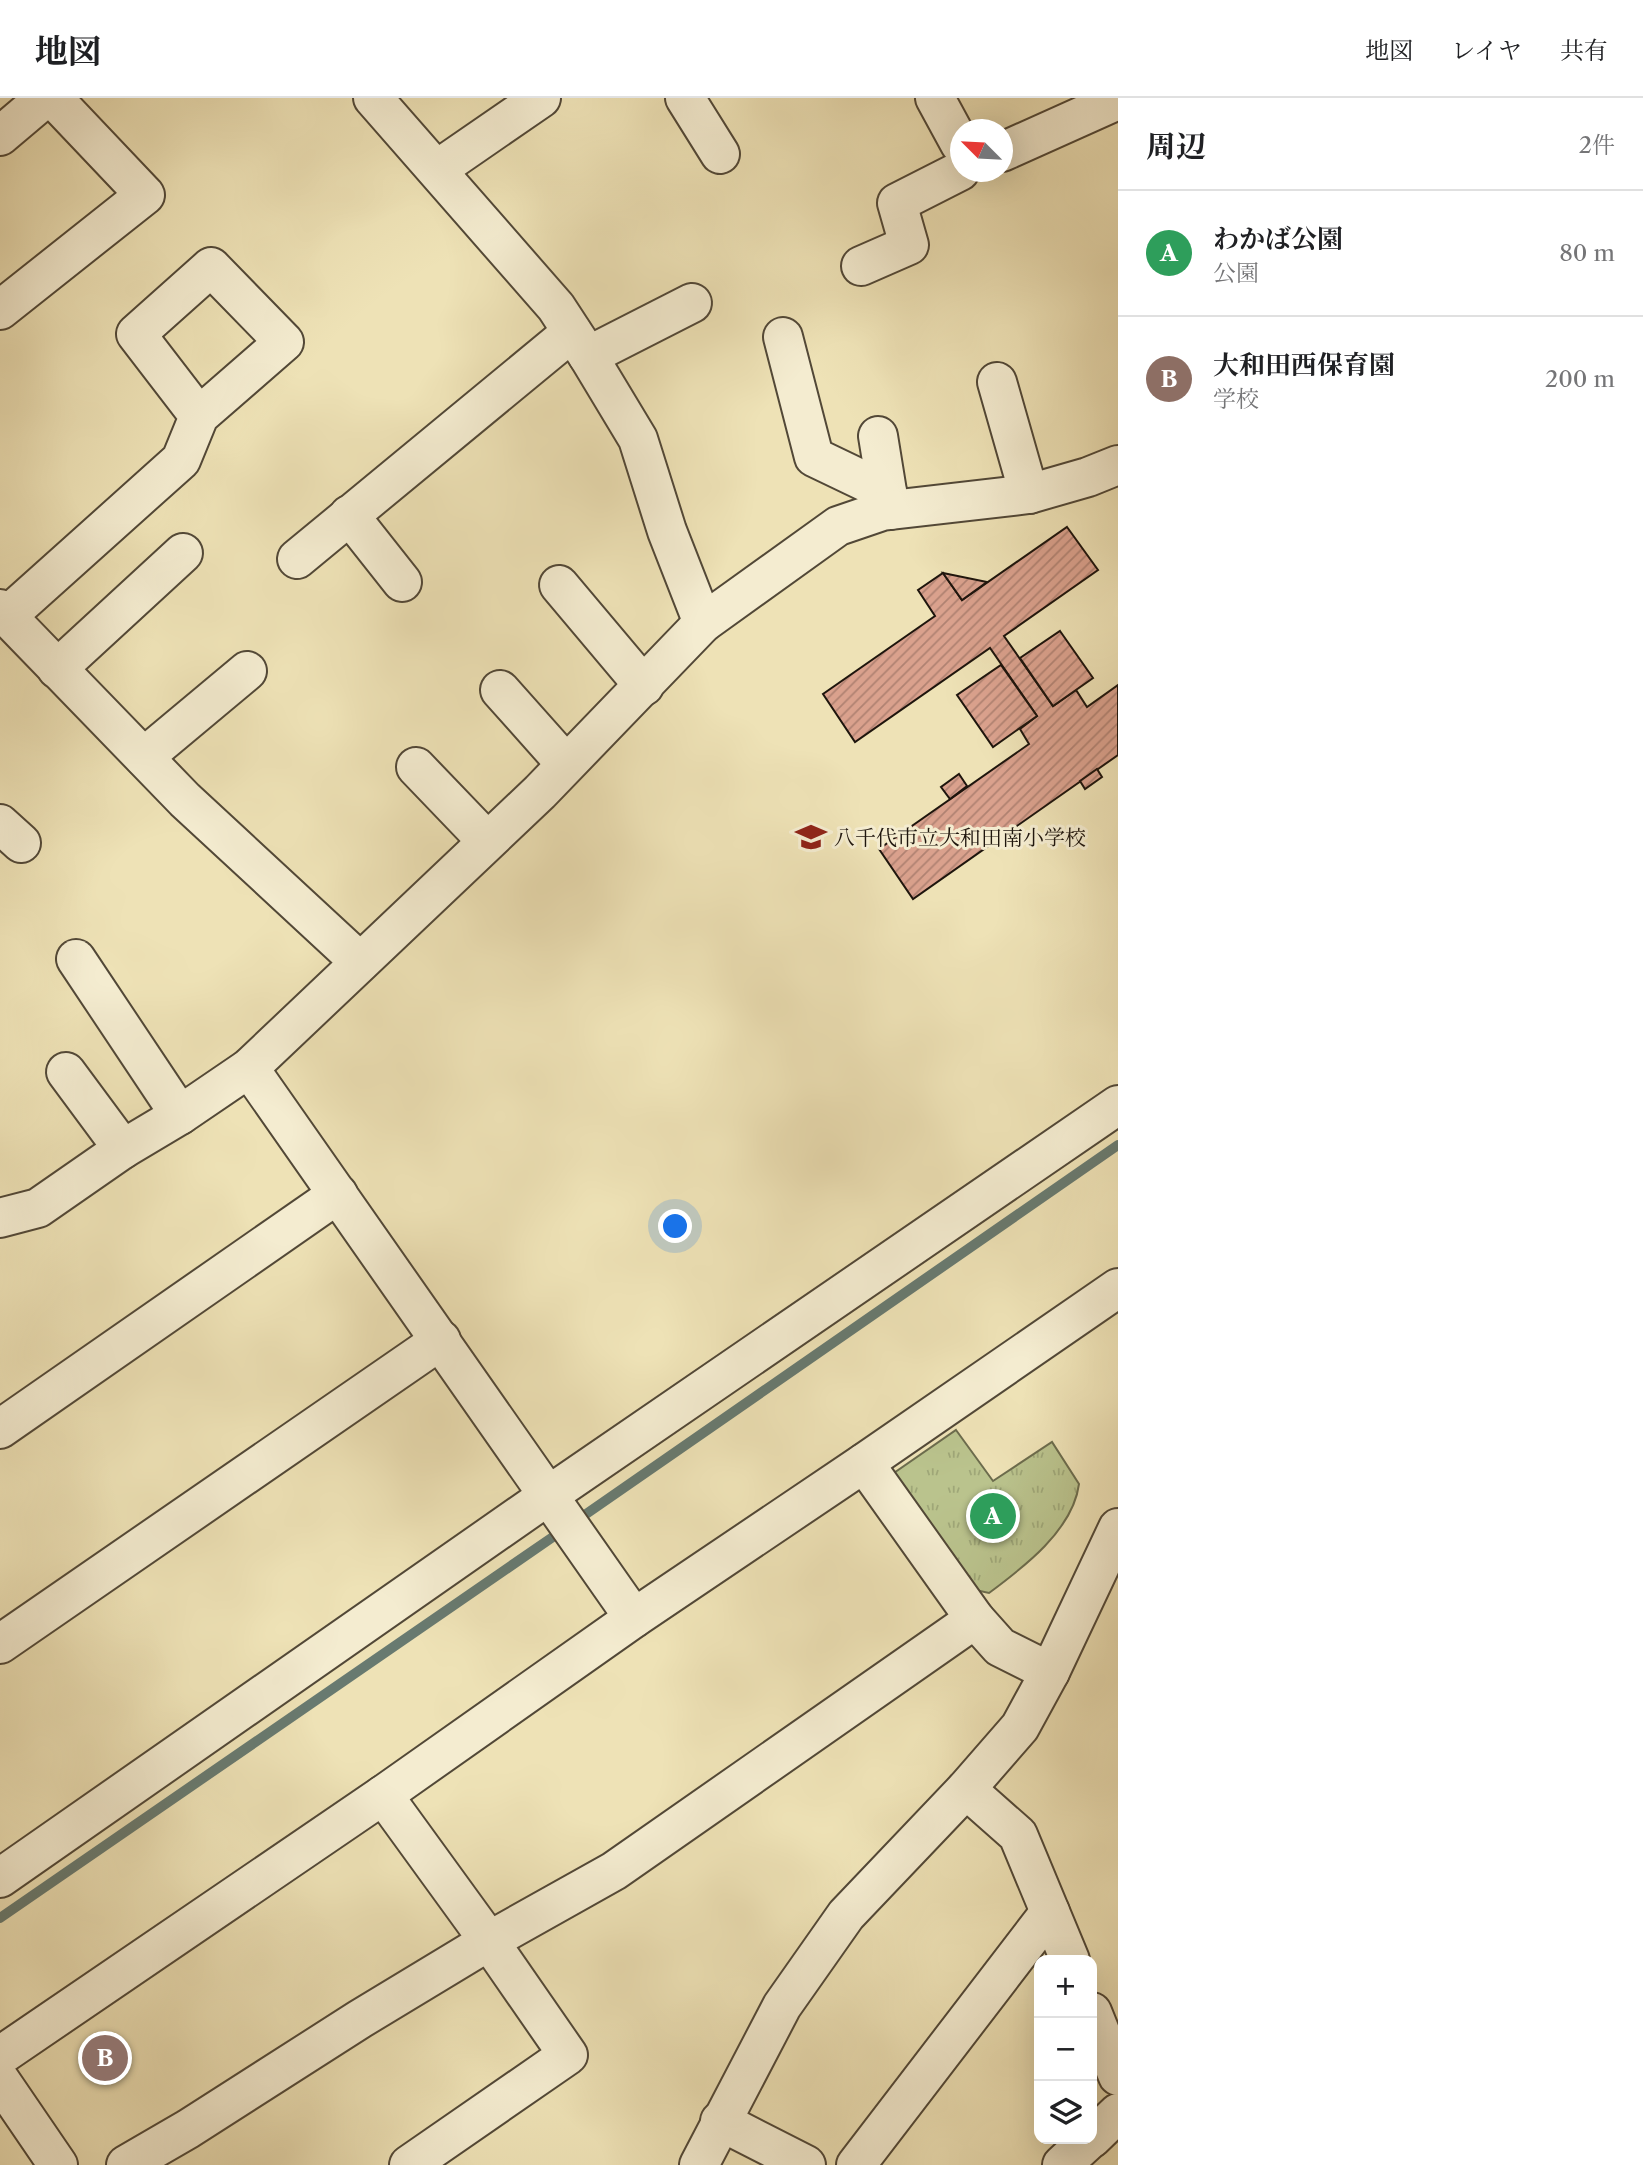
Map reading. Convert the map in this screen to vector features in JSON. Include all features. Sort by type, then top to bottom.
[{"type":"street","points":[[0,136],[45,98]]},
{"type":"street","points":[[0,310],[145,195],[53,98]]},
{"type":"street","points":[[373,98],[438,169],[556,307],[580,344],[638,439],[667,531],[703,623]]},
{"type":"street","points":[[438,169],[541,98]]},
{"type":"street","points":[[685,98],[720,154]]},
{"type":"street","points":[[935,98],[950,125]]},
{"type":"street","points":[[1013,147],[1118,100]]},
{"type":"street","points":[[861,266],[909,245],[897,203],[950,176]]},
{"type":"street","points":[[297,559],[349,515],[580,344],[692,303]]},
{"type":"street","points":[[783,337],[814,457],[888,501]]},
{"type":"street","points":[[998,382],[1029,494]]},
{"type":"street","points":[[199,416],[181,460],[4,612],[185,800],[360,962]]},
{"type":"street","points":[[878,436],[888,501]]},
{"type":"street","points":[[0,1218],[38,1208],[123,1149],[180,1115],[249,1068],[540,792],[565,763],[644,686],[703,623],[838,526],[888,501],[1029,494],[1088,477],[1118,465]]},
{"type":"street","points":[[349,515],[402,582]]},
{"type":"street","points":[[57,669],[183,552]]},
{"type":"street","points":[[559,585],[644,686]]},
{"type":"street","points":[[144,757],[247,671]]},
{"type":"street","points":[[500,690],[565,763]]},
{"type":"street","points":[[416,767],[487,841]]},
{"type":"street","points":[[76,959],[180,1115]]},
{"type":"street","points":[[249,1068],[634,1618]]},
{"type":"street","points":[[66,1072],[123,1149]]},
{"type":"street","points":[[0,1878],[553,1501],[1118,1105]]},
{"type":"street","points":[[0,1429],[338,1194]]},
{"type":"street","points":[[0,2056],[1118,1288]]},
{"type":"street","points":[[0,1644],[441,1340]]},
{"type":"street","points":[[864,1463],[975,1619],[1000,1647],[1050,1672]]},
{"type":"street","points":[[699,2165],[782,2006],[846,1915],[966,1789],[1020,1727],[1050,1672],[1118,1528]]},
{"type":"street","points":[[126,2165],[489,1941],[614,1871],[975,1619]]},
{"type":"street","points":[[966,1789],[1018,1835],[1068,1955]]},
{"type":"street","points":[[383,1795],[568,2055],[409,2165]]},
{"type":"street","points":[[856,2165],[1050,1912]]},
{"type":"street","points":[[1094,2018],[1118,2076]]},
{"type":"street","points":[[0,2080],[58,2165]]},
{"type":"street","points":[[1097,2132],[1118,2113]]},
{"type":"street","points":[[720,2122],[806,2165]]},
{"type":"street","points":[[1062,2165],[1085,2144]]},
{"type":"green space","points":[[956,1430],[993,1481],[1052,1442],[1079,1484],[1075,1501],[1057,1532],[1031,1559],[989,1593],[971,1589],[891,1475]]},
{"type":"building","points":[[1067,527],[1098,570],[1004,636],[1053,706],[1076,690],[1087,707],[1118,685],[1118,755],[913,899],[879,849],[1029,744],[1020,729],[1037,716],[990,648],[855,742],[823,694],[935,616],[918,590],[943,573],[962,600]]},
{"type":"building","points":[[943,573],[987,582],[962,600]]},
{"type":"building","points":[[1060,631],[1093,678],[1053,706],[1020,658]]},
{"type":"building","points":[[1001,665],[1037,716],[993,747],[957,695]]},
{"type":"building","points":[[1097,769],[1102,777],[1085,789],[1080,781]]},
{"type":"building","points":[[959,774],[967,786],[950,799],[941,787]]},
{"type":"waterway","points":[[576,1521],[1118,1145]]},
{"type":"waterway","points":[[0,1918],[563,1530]]},
{"type":"place","name":"八千代市立大和田南小学校","points":[[811,837]]},
{"type":"place","name":"わかば公園","points":[[993,1516]]},
{"type":"place","name":"大和田西保育園","points":[[105,2058]]}]
